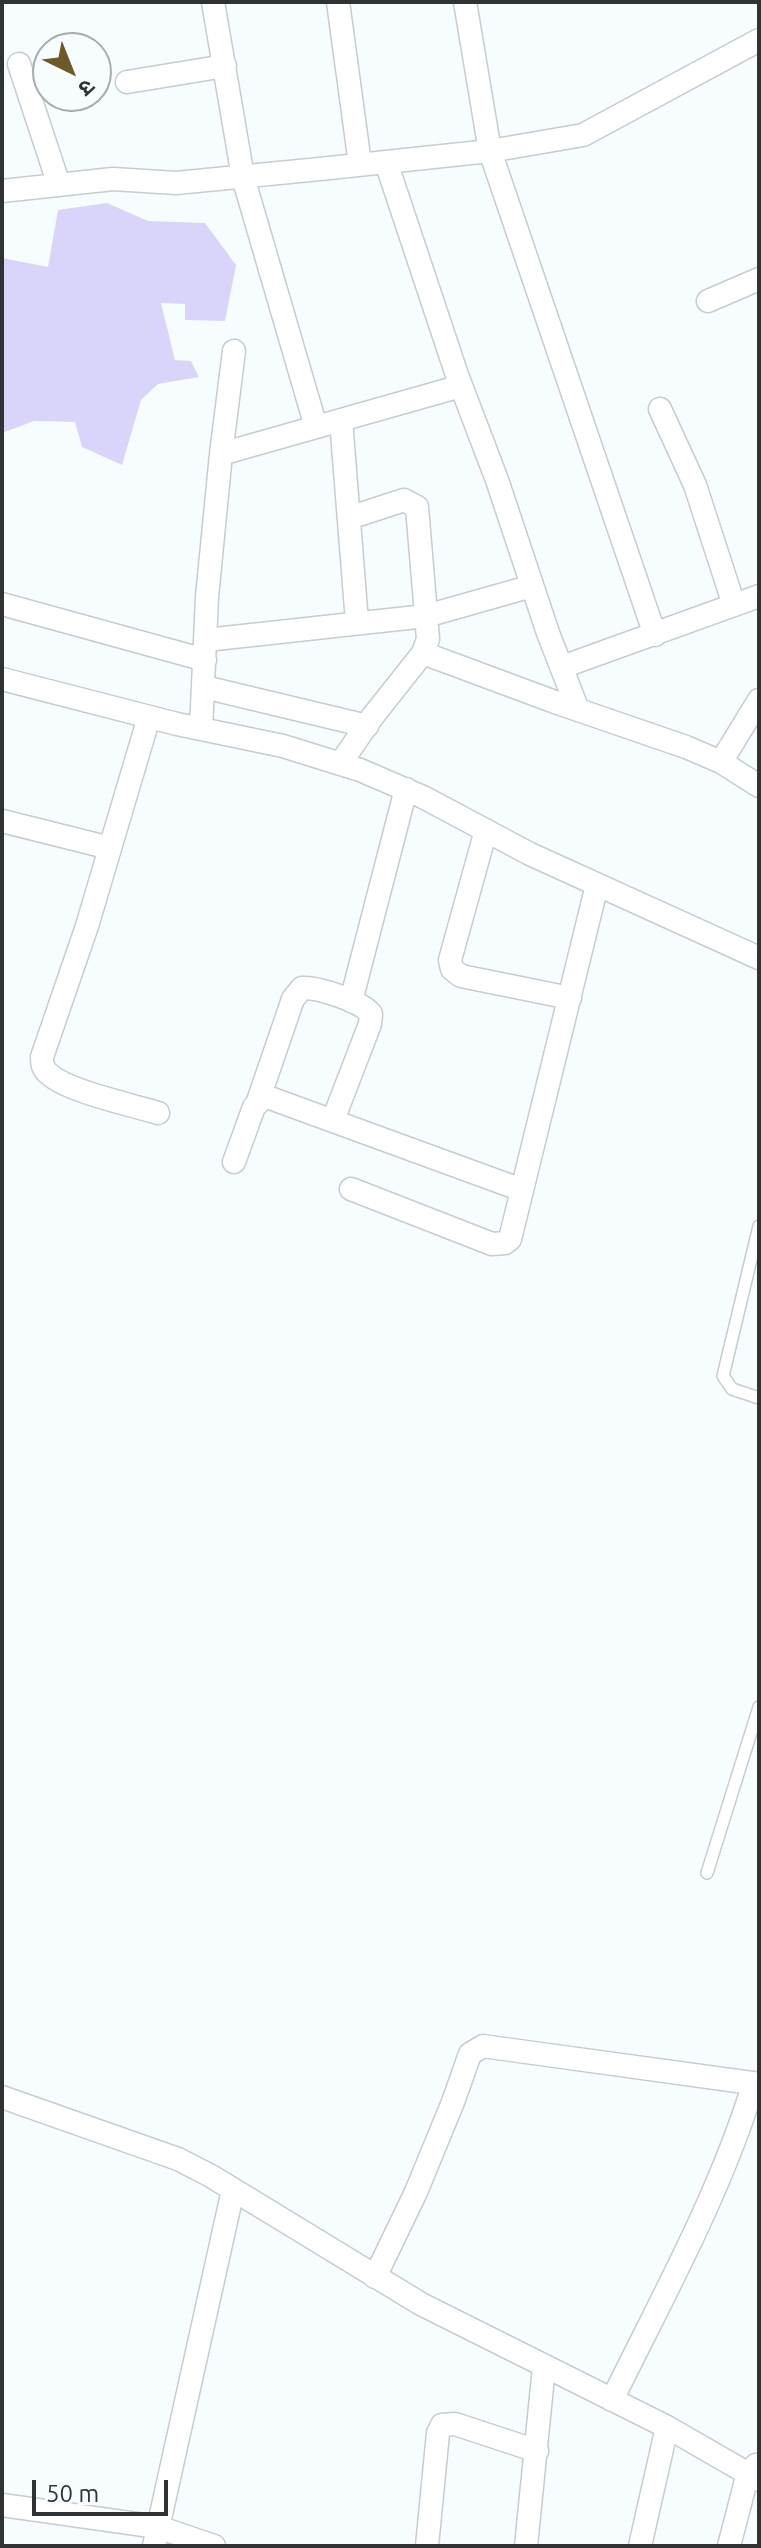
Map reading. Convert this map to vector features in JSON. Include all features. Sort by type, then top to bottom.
[{"type":"street","points":[[213,2],[243,177],[316,427]]},
{"type":"street","points":[[338,2],[360,164]]},
{"type":"street","points":[[465,2],[490,151],[655,635]]},
{"type":"street","points":[[2,191],[113,179],[176,183],[243,177],[490,151],[583,135],[759,40]]},
{"type":"street","points":[[19,64],[59,185]]},
{"type":"street","points":[[127,82],[225,66]]},
{"type":"street","points":[[386,162],[461,386],[578,710]]},
{"type":"street","points":[[708,301],[759,279]]},
{"type":"street","points":[[201,729],[207,597],[234,351]]},
{"type":"street","points":[[221,454],[461,386]]},
{"type":"street","points":[[660,409],[695,485],[734,605]]},
{"type":"street","points":[[341,420],[357,622]]},
{"type":"street","points":[[340,764],[423,653],[428,639],[417,507],[404,500],[349,518]]},
{"type":"street","points":[[2,604],[206,650],[357,622],[426,616],[532,586]]},
{"type":"street","points":[[562,667],[759,596]]},
{"type":"street","points":[[423,653],[686,747],[721,762],[759,786]]},
{"type":"street","points":[[2,679],[149,717],[283,746],[340,764],[406,789],[597,885],[759,958]]},
{"type":"street","points":[[204,687],[367,726]]},
{"type":"street","points":[[721,762],[759,700]]},
{"type":"street","points":[[149,717],[42,1065],[46,1072],[62,1083],[158,1113]]},
{"type":"street","points":[[351,1001],[406,789]]},
{"type":"street","points":[[2,821],[110,848]]},
{"type":"street","points":[[486,830],[450,960],[452,969],[461,976],[570,998]]},
{"type":"street","points":[[351,1189],[499,1245],[510,1239],[597,885]]},
{"type":"street","points":[[234,1162],[297,993],[302,988],[351,1001],[367,1009],[371,1020],[333,1120]]},
{"type":"street","points":[[258,1101],[270,1098],[522,1190]]},
{"type":"street","points":[[375,2277],[416,2192],[470,2054],[476,2049],[483,2046],[756,2083],[711,2199],[612,2400]]},
{"type":"street","points":[[2,2097],[178,2159],[421,2304],[755,2472],[729,2546]]},
{"type":"street","points":[[156,2536],[233,2190]]},
{"type":"street","points":[[526,2546],[544,2367]]},
{"type":"street","points":[[427,2546],[438,2433],[442,2425],[455,2424],[537,2451]]},
{"type":"street","points":[[640,2546],[667,2427]]},
{"type":"street","points":[[2,2505],[214,2546]]},
{"type":"lane","points":[[759,1226],[723,1376],[732,1389],[759,1398]]},
{"type":"lane","points":[[707,1873],[759,1707]]},
{"type":"shaded area","points":[[107,203],[148,221],[205,223],[236,265],[225,321],[185,320],[185,304],[161,303],[175,360],[191,361],[199,377],[158,384],[141,400],[122,465],[82,447],[75,422],[34,421],[2,433],[2,258],[48,267],[58,210]]}]
